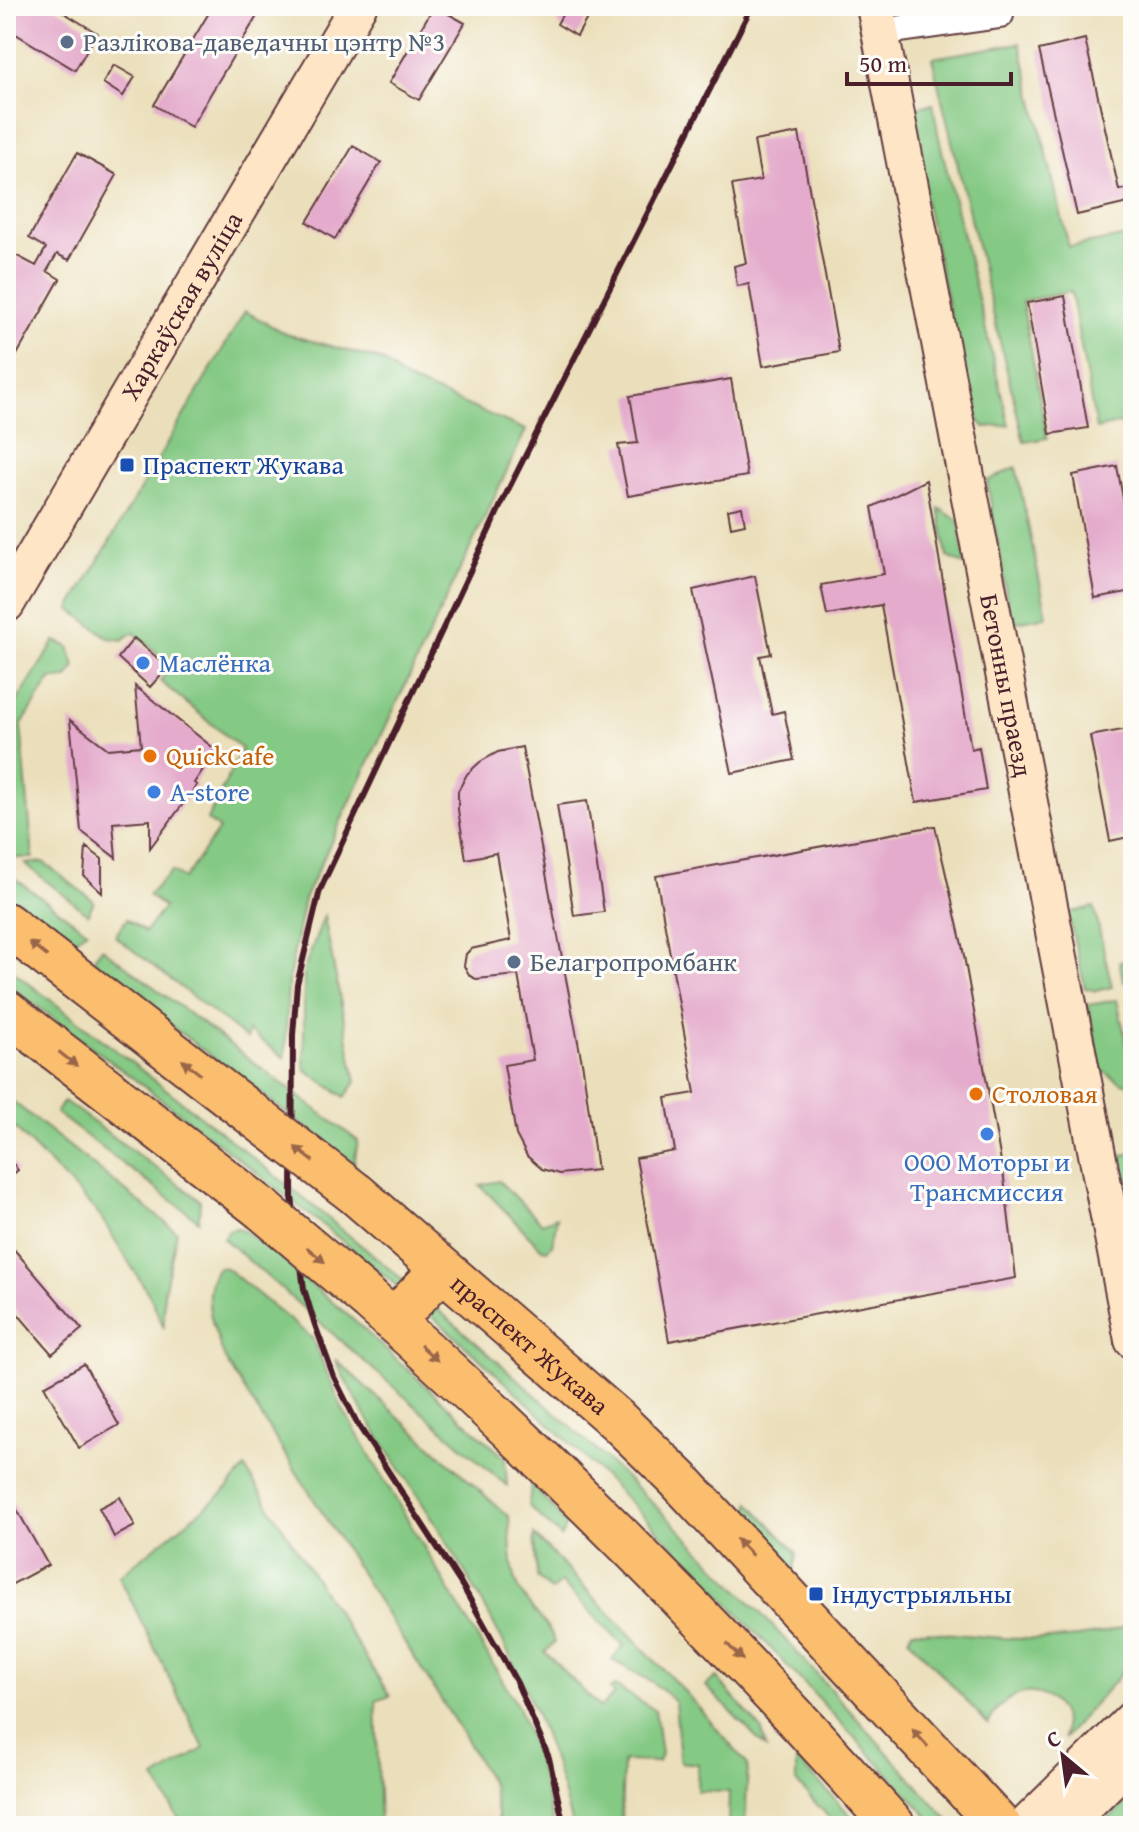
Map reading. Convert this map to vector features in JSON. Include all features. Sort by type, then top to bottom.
[{"type":"main road","name":"праспект Жукава","points":[[6,924],[356,1194],[617,1420],[678,1479],[1000,1826]]},
{"type":"main road","points":[[6,1011],[261,1208],[382,1311],[527,1442],[780,1698],[894,1826]]},
{"type":"main road","points":[[382,1311],[441,1270]]},
{"type":"street","name":"Харкаўская вуліца","points":[[6,604],[358,6]]},
{"type":"street","name":"Бетонны праезд","points":[[997,6],[1000,15],[878,19],[1133,1340]]},
{"type":"street","points":[[1025,1826],[1133,1719]]},
{"type":"street","points":[[1064,1826],[1133,1758]]},
{"type":"green space","points":[[1020,43],[1069,247],[1133,235],[1133,420],[1096,429],[1071,292],[1022,301],[1047,438],[1024,442],[932,58]]},
{"type":"green space","points":[[933,104],[1009,425],[984,427],[971,410],[905,109]]},
{"type":"green space","points":[[245,311],[286,334],[381,360],[405,379],[526,430],[304,899],[288,982],[285,1058],[248,1031],[247,1039],[115,936],[127,919],[145,932],[164,907],[148,895],[172,871],[184,879],[219,829],[207,820],[242,749],[160,681],[171,665],[133,632],[123,640],[109,638],[70,609]]},
{"type":"green space","points":[[1016,467],[1047,616],[1011,623],[987,481]]},
{"type":"green space","points":[[939,508],[959,521],[966,565],[947,557]]},
{"type":"green space","points":[[55,641],[69,647],[75,666],[68,678],[51,679],[21,726],[33,858],[17,858],[6,849],[6,719]]},
{"type":"green space","points":[[43,862],[94,901],[88,914],[25,864]]},
{"type":"green space","points":[[6,872],[87,931],[73,940],[59,937],[6,897]]},
{"type":"green space","points":[[1094,907],[1112,987],[1096,991],[1085,988],[1068,913]]},
{"type":"green space","points":[[324,916],[356,1082],[345,1097],[306,1070],[304,1064],[304,970]]},
{"type":"green space","points":[[102,948],[358,1141],[354,1164],[101,973],[94,958]]},
{"type":"green space","points":[[1133,959],[1133,981],[1124,982],[1119,962]]},
{"type":"green space","points":[[6,966],[323,1214],[553,1411],[712,1562],[954,1826],[937,1826],[672,1545],[464,1344],[296,1204],[6,983]]},
{"type":"green space","points":[[1117,1000],[1133,1071],[1133,1081],[1124,1084],[1101,1070],[1088,1005]]},
{"type":"green space","points":[[6,1096],[177,1232],[164,1292],[164,1328],[151,1298],[99,1214],[6,1119]]},
{"type":"green space","points":[[64,1101],[200,1200],[199,1221],[56,1113]]},
{"type":"green space","points":[[1133,1153],[1133,1231],[1132,1231],[1118,1156]]},
{"type":"green space","points":[[499,1181],[542,1223],[557,1217],[552,1245],[547,1250],[542,1249],[480,1185]]},
{"type":"green space","points":[[238,1228],[259,1240],[350,1317],[505,1458],[507,1486],[223,1238],[229,1230]]},
{"type":"green space","points":[[218,1267],[226,1268],[312,1338],[342,1408],[518,1707],[538,1762],[554,1826],[499,1826],[492,1785],[464,1736],[226,1361],[210,1314],[209,1289]]},
{"type":"green space","points":[[335,1359],[509,1517],[518,1587],[555,1642],[545,1652],[600,1708],[614,1694],[610,1689],[615,1686],[655,1710],[661,1754],[658,1762],[623,1761],[621,1826],[572,1826],[545,1738],[509,1654],[466,1573],[363,1412]]},
{"type":"green space","points":[[245,1468],[390,1696],[376,1701],[380,1826],[183,1826],[155,1779],[204,1748],[119,1576],[223,1493]]},
{"type":"green space","points":[[531,1483],[566,1524],[561,1537],[529,1506]]},
{"type":"green space","points":[[750,1503],[797,1553],[794,1573],[745,1524]]},
{"type":"green space","points":[[534,1535],[685,1692],[748,1765],[745,1826],[728,1826],[729,1792],[697,1791],[698,1764],[680,1762],[675,1701],[651,1681],[612,1660],[624,1646],[561,1582],[551,1591],[537,1577]]},
{"type":"green space","points":[[1133,1624],[1133,1649],[1119,1676],[1063,1739],[1064,1724],[1060,1711],[1040,1694],[1027,1693],[1013,1697],[1000,1707],[988,1724],[909,1639],[912,1630],[996,1638],[1051,1639],[1079,1637]]},
{"type":"green space","points":[[716,1677],[762,1730],[766,1748],[706,1686]]},
{"type":"green space","points":[[796,1759],[861,1826],[837,1826],[796,1782]]},
{"type":"green space","points":[[1133,1797],[1133,1826],[1100,1826]]},
{"type":"building","points":[[6,6],[53,6],[97,33],[75,70],[6,28]]},
{"type":"building","points":[[213,6],[263,6],[191,127],[154,105]]},
{"type":"building","points":[[434,6],[465,23],[419,100],[389,83]]},
{"type":"building","points":[[567,6],[594,6],[577,36],[557,24]]},
{"type":"building","points":[[1085,39],[1119,190],[1129,188],[1132,202],[1077,215],[1039,50]]},
{"type":"building","points":[[114,65],[135,77],[123,96],[103,83]]},
{"type":"building","points":[[799,133],[839,352],[763,366],[749,284],[737,286],[734,266],[746,263],[732,185],[761,180],[754,141]]},
{"type":"building","points":[[353,146],[381,162],[335,239],[307,222]]},
{"type":"building","points":[[77,153],[117,175],[69,260],[57,254],[47,271],[60,279],[6,374],[6,250],[36,266],[46,248],[29,238]]},
{"type":"building","points":[[1065,296],[1088,428],[1050,434],[1027,303]]},
{"type":"building","points":[[731,379],[747,476],[628,496],[618,445],[638,443],[630,396]]},
{"type":"building","points":[[1117,466],[1133,552],[1133,591],[1095,598],[1073,475]]},
{"type":"building","points":[[926,480],[971,749],[979,747],[986,790],[916,802],[881,605],[827,615],[821,585],[884,574],[872,507]]},
{"type":"building","points":[[742,507],[745,524],[731,527],[728,510]]},
{"type":"building","points":[[755,576],[771,654],[760,656],[772,714],[784,711],[794,760],[732,773],[693,590]]},
{"type":"building","name":"Маслёнка","points":[[134,638],[168,667],[150,687],[118,658]]},
{"type":"building","points":[[135,686],[216,750],[194,783],[197,785],[150,848],[150,820],[113,823],[116,858],[81,831],[70,720],[108,749],[141,746]]},
{"type":"building","points":[[1133,728],[1133,836],[1110,841],[1090,736]]},
{"type":"building","name":"Белагропромбанк","points":[[522,747],[583,1068],[597,1170],[559,1174],[542,1169],[527,1156],[516,1135],[504,1065],[533,1060],[518,975],[476,979],[464,966],[466,954],[471,949],[511,940],[496,853],[466,859],[458,791],[467,774],[480,762],[498,752]]},
{"type":"building","points":[[587,801],[604,912],[574,916],[557,805]]},
{"type":"building","points":[[935,826],[962,945],[1004,1178],[1016,1278],[669,1341],[636,1158],[675,1151],[666,1098],[695,1093],[656,876]]},
{"type":"building","points":[[86,847],[102,859],[102,893],[84,876]]},
{"type":"building","points":[[6,1155],[18,1170],[6,1180]]},
{"type":"building","points":[[6,1240],[82,1329],[52,1354],[6,1300]]},
{"type":"building","points":[[84,1364],[119,1425],[79,1448],[44,1386]]},
{"type":"building","points":[[6,1490],[48,1565],[7,1587],[6,1585]]},
{"type":"building","points":[[120,1497],[135,1526],[114,1537],[99,1508]]},
{"type":"railway","points":[[564,1826],[549,1758],[517,1683],[463,1587],[357,1423],[334,1377],[315,1325],[304,1289],[292,1197],[293,1035],[297,984],[320,890],[509,488],[752,6]]},
{"type":"place","name":"Разлікова-даведачны цэнтр №3","points":[[67,42]]},
{"type":"place","name":"Праспект Жукава","points":[[127,465]]},
{"type":"place","name":"Маслёнка","points":[[143,663]]},
{"type":"place","name":"QuickCafe","points":[[150,756]]},
{"type":"place","name":"А-store","points":[[154,792]]},
{"type":"place","name":"Белагропромбанк","points":[[514,962]]},
{"type":"place","name":"Столовая","points":[[976,1094]]},
{"type":"place","name":"ООО Моторы и Трансмиссия","points":[[987,1134]]},
{"type":"place","name":"Індустрыяльны","points":[[816,1594]]}]
